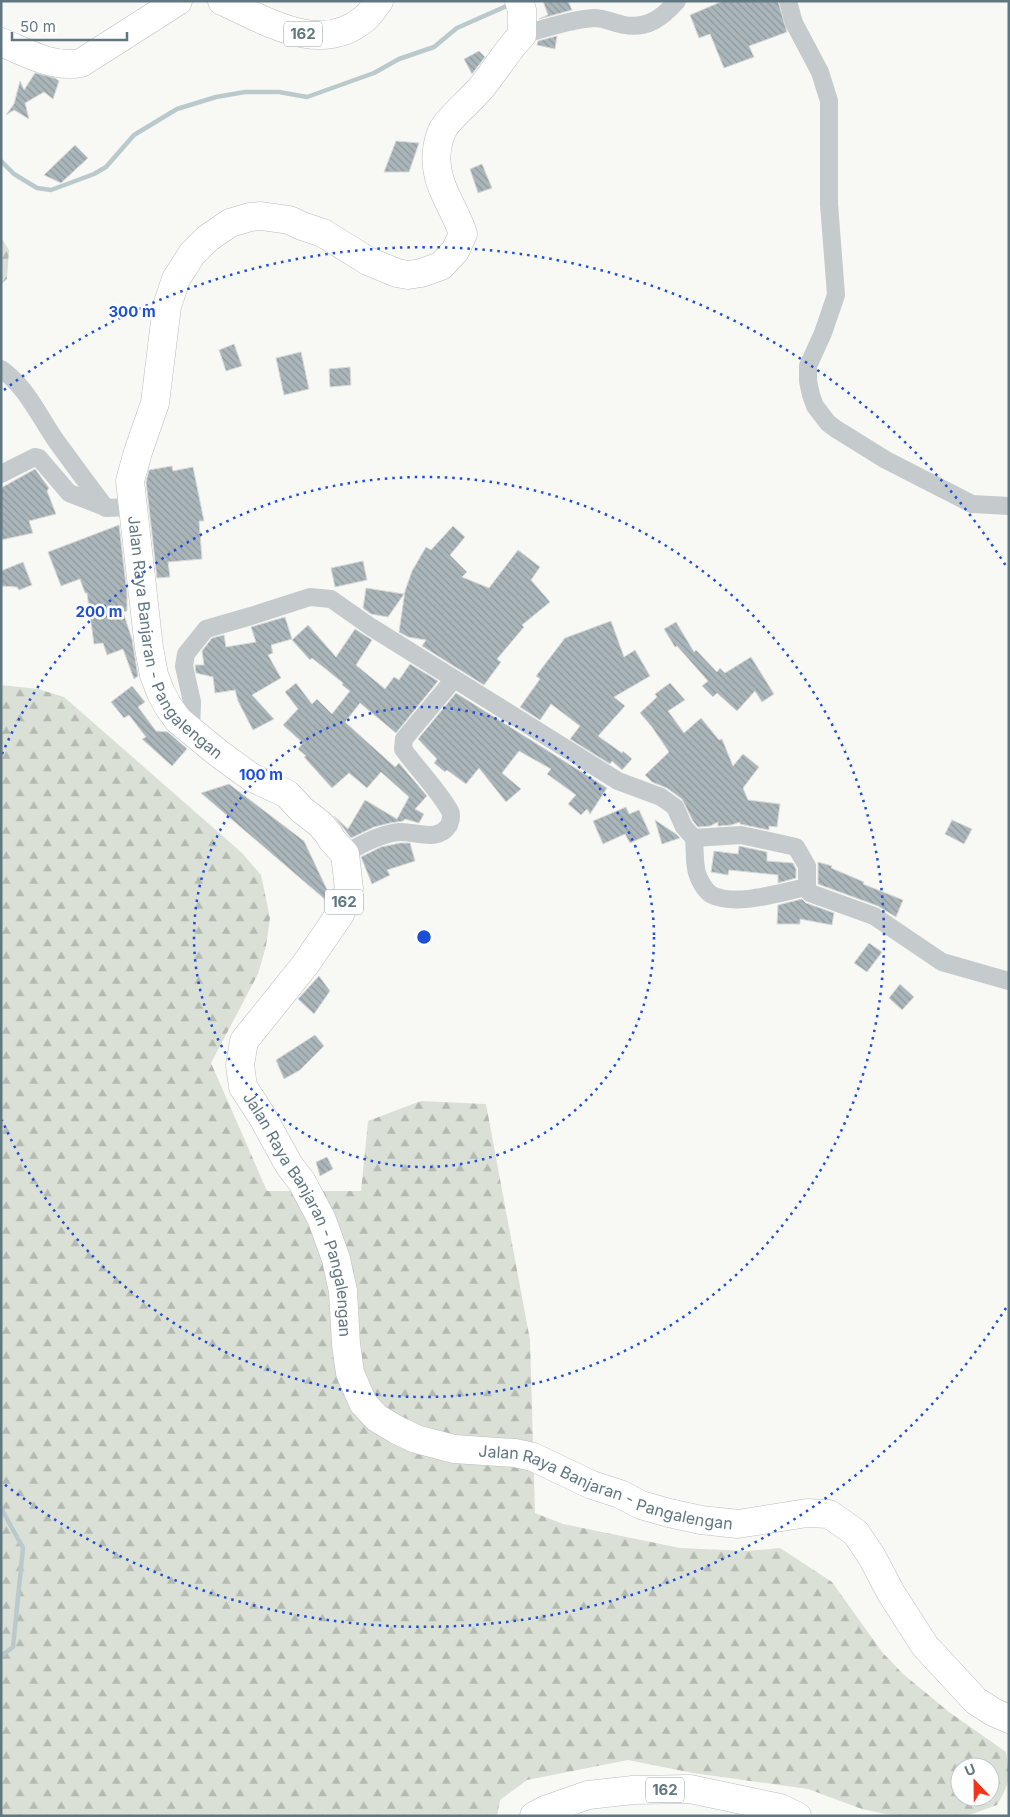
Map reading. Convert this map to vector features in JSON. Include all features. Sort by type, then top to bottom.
[{"type":"main road","points":[[1,42],[54,63],[65,65],[81,63],[178,1]]},
{"type":"main road","name":"162","points":[[222,1],[289,31],[320,35],[336,33],[351,28],[365,19],[379,1]]},
{"type":"main road","points":[[519,1],[522,10],[522,35]]},
{"type":"main road","name":"Jalan Raya Banjaran - Pangalengan","points":[[522,35],[481,88],[443,128],[436,156],[437,168],[444,190],[459,219],[463,234],[455,251],[441,266],[421,273],[408,275],[396,273],[368,261],[323,233],[289,220],[261,216],[250,217],[230,223],[208,238],[192,254],[176,279],[168,306],[155,403],[130,481],[149,648],[154,675],[168,706],[178,720],[191,732],[251,777],[287,794],[302,810],[328,832],[332,840],[345,854],[349,890],[340,914],[305,965],[244,1041],[240,1065],[243,1087],[262,1116],[289,1165],[302,1182],[322,1220],[333,1251],[343,1290],[346,1344],[350,1373],[364,1403],[377,1418],[396,1430],[416,1439],[454,1449],[515,1453],[533,1457],[592,1485],[620,1494],[640,1505],[701,1520],[738,1524],[807,1513],[829,1514],[856,1533],[925,1646],[976,1700],[993,1712],[1009,1719]]},
{"type":"main road","name":"162","points":[[534,1816],[545,1810],[588,1795],[632,1790],[690,1789],[780,1808],[797,1816]]},
{"type":"street","points":[[522,35],[596,18],[624,25],[649,24],[660,19],[677,1]]},
{"type":"street","points":[[788,1],[794,23],[820,72],[829,101],[829,204],[836,295],[823,333],[808,366],[810,395],[815,406],[828,423],[886,460],[972,504],[1009,506]]},
{"type":"street","points":[[1,369],[10,375],[18,385],[106,508]]},
{"type":"street","points":[[1,474],[36,457],[39,458],[69,493],[106,508],[133,507]]},
{"type":"street","points":[[191,732],[192,702],[184,666],[186,654],[201,633],[213,626],[252,616],[310,596],[331,599],[371,627],[618,781],[660,797],[675,808],[684,827],[694,838],[697,872],[702,884],[711,894],[729,899],[756,898],[807,887]]},
{"type":"street","points":[[345,854],[365,842],[399,832],[426,835],[445,831],[451,820],[450,812],[403,749],[404,739],[454,679]]},
{"type":"street","points":[[694,838],[741,836],[781,842],[796,847],[807,866],[807,887],[810,893],[874,916],[942,962],[1009,981]]},
{"type":"green space","points":[[1,237],[9,250],[7,279],[1,284]]},
{"type":"green space","points":[[1,685],[38,689],[64,697],[241,852],[261,875],[270,918],[266,946],[258,974],[211,1063],[267,1191],[361,1191],[368,1121],[421,1101],[486,1104],[530,1340],[535,1513],[563,1524],[680,1548],[747,1551],[780,1548],[832,1582],[882,1652],[903,1674],[949,1712],[1006,1752],[1008,1768],[1007,1785],[1000,1799],[1000,1757],[950,1757],[950,1807],[991,1807],[966,1816],[895,1816],[862,1809],[808,1789],[693,1773],[628,1760],[527,1780],[500,1800],[497,1816],[1,1816]]},
{"type":"building","points":[[543,1],[568,1],[572,10],[539,19],[548,15]]},
{"type":"building","points":[[723,1],[778,1],[787,32],[749,46],[754,57],[724,68],[710,34],[699,38],[690,15]]},
{"type":"building","points":[[557,36],[555,49],[537,45],[538,41]]},
{"type":"building","points":[[479,51],[485,57],[472,74],[464,59]]},
{"type":"building","points":[[35,73],[55,78],[59,81],[53,99],[44,92],[25,103],[29,119],[14,110],[6,115],[14,104],[20,81],[24,90]]},
{"type":"building","points":[[396,141],[419,143],[409,172],[384,172]]},
{"type":"building","points":[[75,145],[88,158],[61,183],[44,175]]},
{"type":"building","points":[[482,164],[492,188],[478,193],[470,169]]},
{"type":"building","points":[[234,344],[242,366],[226,371],[219,350]]},
{"type":"building","points":[[301,352],[309,389],[284,395],[276,358]]},
{"type":"building","points":[[350,367],[351,385],[330,387],[329,369]]},
{"type":"building","points":[[172,466],[173,471],[193,467],[204,521],[199,521],[202,559],[168,562],[170,577],[157,578],[146,482],[149,470]]},
{"type":"building","points":[[35,469],[49,488],[47,491],[56,514],[29,521],[33,533],[1,540],[1,488]]},
{"type":"building","points":[[119,525],[127,593],[127,611],[123,612],[132,639],[138,676],[134,679],[123,649],[107,655],[103,643],[94,644],[87,593],[85,593],[80,579],[61,586],[48,552]]},
{"type":"building","points":[[453,526],[465,537],[450,555],[467,572],[462,577],[489,588],[518,550],[540,567],[531,580],[550,602],[522,625],[524,627],[497,659],[501,662],[484,685],[422,646],[426,640],[408,637],[399,632],[405,591],[412,571],[426,547],[431,550]]},
{"type":"building","points":[[363,561],[367,580],[335,587],[331,568]]},
{"type":"building","points":[[23,562],[32,585],[19,590],[17,587],[1,586],[1,571]]},
{"type":"building","points":[[366,588],[404,594],[388,617],[371,614],[363,608]]},
{"type":"building","points":[[285,617],[292,639],[271,645],[273,653],[268,655],[281,678],[252,695],[274,719],[253,730],[238,701],[235,690],[215,693],[213,677],[196,673],[195,665],[204,665],[202,651],[212,638],[224,635],[226,647],[256,642],[251,627]]},
{"type":"building","points":[[611,621],[624,657],[635,650],[650,676],[614,697],[625,706],[598,736],[622,753],[623,751],[632,759],[622,770],[612,761],[610,764],[570,739],[580,726],[551,704],[540,720],[520,707],[540,679],[536,676],[565,638]]},
{"type":"building","points":[[676,622],[694,652],[696,650],[717,672],[720,668],[725,673],[751,657],[774,694],[762,702],[755,691],[737,711],[717,693],[713,697],[702,686],[708,681],[677,646],[675,647],[664,629]]},
{"type":"building","points":[[308,625],[336,657],[355,629],[372,640],[356,665],[385,689],[394,677],[399,680],[410,664],[438,681],[396,733],[360,703],[345,722],[395,767],[399,763],[427,796],[415,809],[424,814],[419,823],[405,819],[374,827],[351,838],[334,816],[348,829],[365,800],[397,819],[409,797],[381,772],[367,788],[349,773],[332,788],[298,749],[303,743],[283,725],[298,709],[285,692],[296,683],[312,704],[317,699],[332,714],[350,691],[312,658],[310,660],[292,640]]},
{"type":"building","points":[[670,683],[685,700],[668,711],[684,733],[701,718],[719,740],[722,739],[733,766],[743,754],[759,767],[743,788],[748,800],[780,804],[777,827],[769,826],[769,830],[740,824],[740,822],[718,826],[718,822],[710,826],[698,827],[682,799],[667,788],[652,782],[645,775],[669,752],[640,713],[657,697],[655,694]]},
{"type":"building","points":[[132,686],[145,702],[138,707],[156,731],[168,732],[187,749],[172,766],[142,739],[146,737],[129,715],[124,718],[111,702]]},
{"type":"building","points":[[456,693],[607,788],[590,814],[587,809],[581,815],[568,804],[576,795],[547,774],[551,769],[519,751],[502,773],[521,789],[506,802],[479,768],[466,784],[434,763],[437,759],[418,739]]},
{"type":"building","points":[[229,784],[304,841],[330,896],[328,902],[201,793]]},
{"type":"building","points":[[626,807],[629,814],[639,810],[650,834],[630,843],[625,834],[603,844],[593,821]]},
{"type":"building","points":[[655,820],[676,834],[680,838],[662,844]]},
{"type":"building","points":[[952,820],[972,829],[964,844],[945,834]]},
{"type":"building","points":[[410,843],[415,861],[387,870],[390,875],[372,884],[361,857],[381,847]]},
{"type":"building","points":[[739,846],[767,852],[767,861],[793,863],[796,869],[796,878],[778,883],[778,875],[729,870],[728,875],[711,872],[714,851],[738,854]]},
{"type":"building","points":[[818,862],[832,866],[831,868],[864,882],[863,884],[903,900],[896,917],[878,906],[818,884]]},
{"type":"building","points":[[802,899],[806,903],[834,913],[832,925],[800,919],[800,924],[777,924],[778,905]]},
{"type":"building","points":[[869,943],[882,952],[867,972],[854,963]]},
{"type":"building","points":[[319,976],[330,991],[314,1014],[298,999]]},
{"type":"building","points":[[900,984],[914,997],[902,1010],[889,998]]},
{"type":"building","points":[[315,1035],[324,1046],[300,1070],[284,1079],[276,1060]]},
{"type":"building","points":[[327,1157],[333,1169],[320,1176],[316,1162]]},
{"type":"waterway","points":[[1,161],[14,174],[37,188],[51,190],[94,174],[106,167],[134,135],[177,109],[216,97],[245,92],[279,92],[307,97],[374,73],[399,59],[434,47],[457,28],[511,4]]},
{"type":"waterway","points":[[1,1508],[23,1548],[13,1647],[1,1656]]}]
